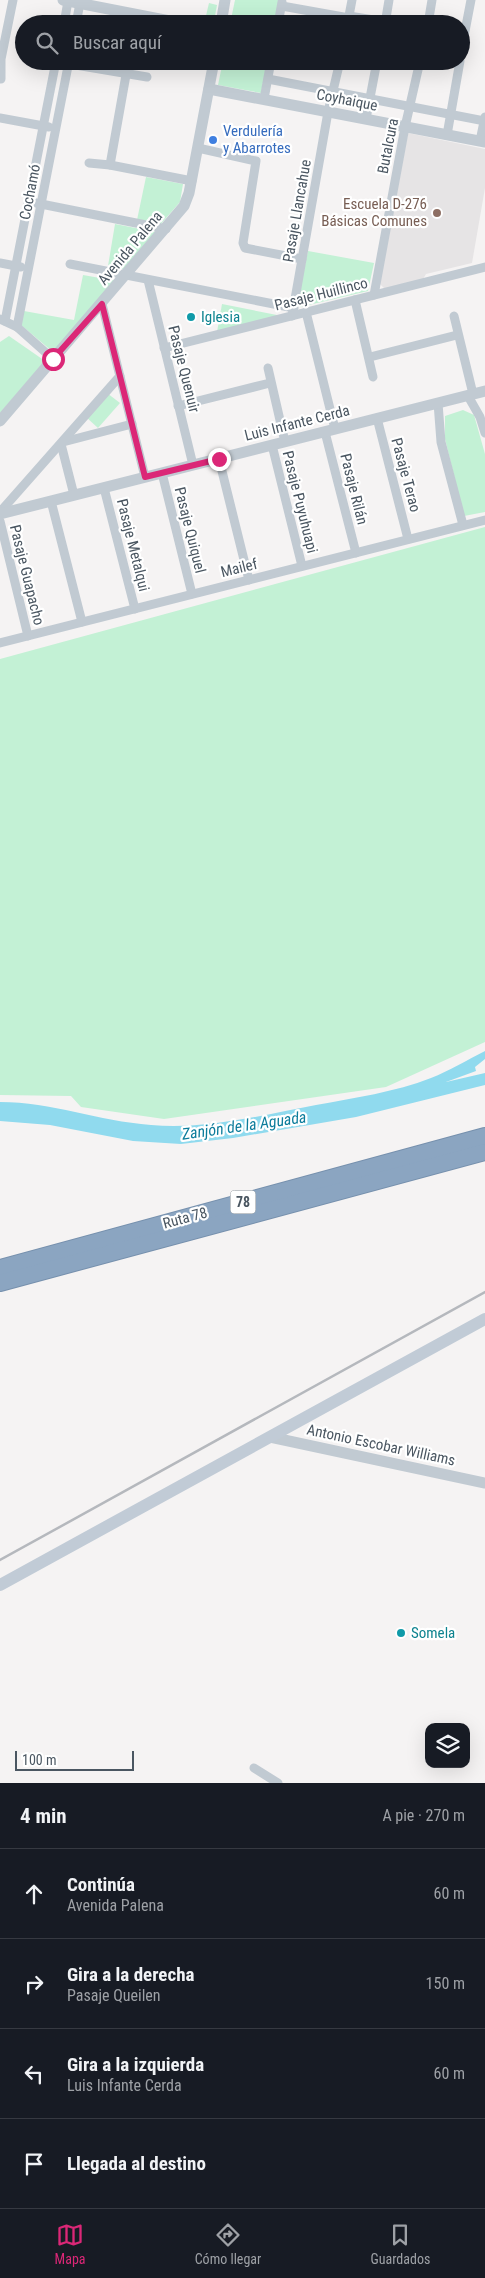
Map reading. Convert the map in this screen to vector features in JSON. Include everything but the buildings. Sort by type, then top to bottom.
[{"type":"highway","name":"Ruta 78","points":[[0,1268],[485,1136]]},
{"type":"highway","name":"Ruta 78","points":[[0,1283],[485,1152]]},
{"type":"main road","points":[[0,1586],[485,1319]]},
{"type":"street","points":[[1,79],[1,59],[13,0]]},
{"type":"street","points":[[65,15],[66,0],[142,15]]},
{"type":"street","points":[[222,15],[225,0]]},
{"type":"street","points":[[350,15],[352,0]]},
{"type":"street","points":[[386,15],[389,0]]},
{"type":"street","points":[[430,15],[432,0]]},
{"type":"street","points":[[468,15],[471,0]]},
{"type":"street","points":[[80,15],[85,3]]},
{"type":"street","points":[[282,3],[332,15]]},
{"type":"street","name":"Cochamó","points":[[2,320],[16,266],[54,70]]},
{"type":"street","name":"Cochamó","points":[[17,327],[68,70]]},
{"type":"street","points":[[102,70],[147,77]]},
{"type":"street","name":"Avenida Palena","points":[[0,421],[166,229],[186,202],[192,181],[212,70]]},
{"type":"street","points":[[264,99],[270,70]]},
{"type":"street","name":"Pasaje Llancahue","points":[[293,312],[328,112],[338,70]]},
{"type":"street","points":[[366,119],[375,70]]},
{"type":"street","name":"Butalcura","points":[[374,295],[405,127],[418,70]]},
{"type":"street","points":[[446,135],[458,70]]},
{"type":"street","points":[[110,165],[126,75]]},
{"type":"street","points":[[268,79],[485,119]]},
{"type":"street","name":"Coyhaique","points":[[209,89],[483,142],[485,119]]},
{"type":"street","points":[[0,118],[56,128]]},
{"type":"street","points":[[198,148],[256,161],[243,243],[245,248],[302,259]]},
{"type":"street","points":[[89,163],[110,165],[192,181]]},
{"type":"street","points":[[29,202],[166,229]]},
{"type":"street","points":[[0,263],[28,269]]},
{"type":"street","name":"Pasaje Huillinco","points":[[70,264],[293,312],[306,312],[485,266]]},
{"type":"street","name":"Pasaje Quenuir","points":[[148,280],[193,465]]},
{"type":"street","points":[[355,300],[370,357],[373,377]]},
{"type":"street","points":[[102,304],[145,477]]},
{"type":"street","name":"Pasaje Huillinco","points":[[164,348],[293,312]]},
{"type":"street","points":[[306,312],[330,430]]},
{"type":"street","points":[[454,316],[470,395],[485,433]]},
{"type":"street","points":[[2,320],[17,327],[53,359]]},
{"type":"street","points":[[370,357],[457,335]]},
{"type":"street","name":"Pasaje Puyuhuapi","points":[[268,368],[270,383],[286,442]]},
{"type":"street","points":[[0,513],[120,376]]},
{"type":"street","points":[[178,406],[270,383]]},
{"type":"street","name":"Luis Infante Cerda","points":[[0,513],[485,391]]},
{"type":"street","points":[[438,403],[441,442],[463,525]]},
{"type":"street","name":"Pasaje Terao","points":[[377,418],[408,539]]},
{"type":"street","points":[[62,443],[132,424]]},
{"type":"street","name":"Pasaje Rilán","points":[[330,430],[356,552]]},
{"type":"street","points":[[62,443],[74,495]]},
{"type":"street","name":"Pasaje Puyuhuapi","points":[[272,445],[302,566]]},
{"type":"street","points":[[219,459],[249,580]]},
{"type":"street","name":"Pasaje Quiquel","points":[[162,473],[192,594]]},
{"type":"street","name":"Pasaje Metalqui","points":[[104,488],[135,609]]},
{"type":"street","points":[[52,501],[82,622]]},
{"type":"street","name":"Mailef","points":[[0,643],[485,520]]},
{"type":"street","name":"Pasaje Guapacho","points":[[0,521],[28,636]]},
{"type":"street","name":"Antonio Escobar Williams","points":[[270,1436],[485,1483]]},
{"type":"street","points":[[254,1768],[278,1783]]},
{"type":"shaded area","name":"Escuela D-276 Básicas Comunes","points":[[408,133],[485,149],[485,188],[472,263],[426,274],[423,279],[385,289],[380,284]]},
{"type":"green space","points":[[235,0],[279,0],[276,15],[232,15]]},
{"type":"green space","points":[[209,3],[217,5],[215,15],[206,15]]},
{"type":"green space","points":[[221,70],[265,70],[261,93],[218,85]]},
{"type":"green space","points":[[146,177],[183,184],[180,202],[160,225],[137,220]]},
{"type":"green space","points":[[115,224],[156,232],[124,269],[108,266]]},
{"type":"green space","points":[[308,251],[374,263],[368,291],[300,307],[297,304]]},
{"type":"green space","points":[[83,275],[117,281],[53,352],[21,325],[24,311],[74,320]]},
{"type":"green space","points":[[222,304],[282,316],[217,332]]},
{"type":"green space","points":[[9,336],[45,361],[0,413],[0,342]]},
{"type":"green space","points":[[107,393],[120,403],[98,428],[86,417]]},
{"type":"green space","points":[[463,410],[474,415],[485,454],[485,512],[464,516],[445,439],[445,416]]},
{"type":"green space","points":[[485,527],[485,1042],[386,1087],[164,1119],[81,1107],[71,1096],[0,1095],[0,659]]},
{"type":"water","name":"Zanjón de la Aguada","points":[[485,1051],[485,1059],[475,1067],[476,1071],[446,1082],[485,1073],[485,1085],[356,1117],[233,1138],[181,1144],[133,1141],[50,1125],[0,1121],[0,1102],[38,1105],[112,1120],[151,1125],[193,1125],[234,1121],[389,1091],[438,1075]]},
{"type":"railway","points":[[0,1560],[485,1292]]},
{"type":"place","name":"Verdulería y Abarrotes","points":[[213,140]]},
{"type":"place","name":"Escuela D-276 Básicas Comunes","points":[[437,213]]},
{"type":"place","name":"Iglesia","points":[[191,317]]},
{"type":"place","name":"Somela","points":[[401,1633]]},
{"type":"route","points":[[53,359],[102,304],[145,477],[219,459]]}]
